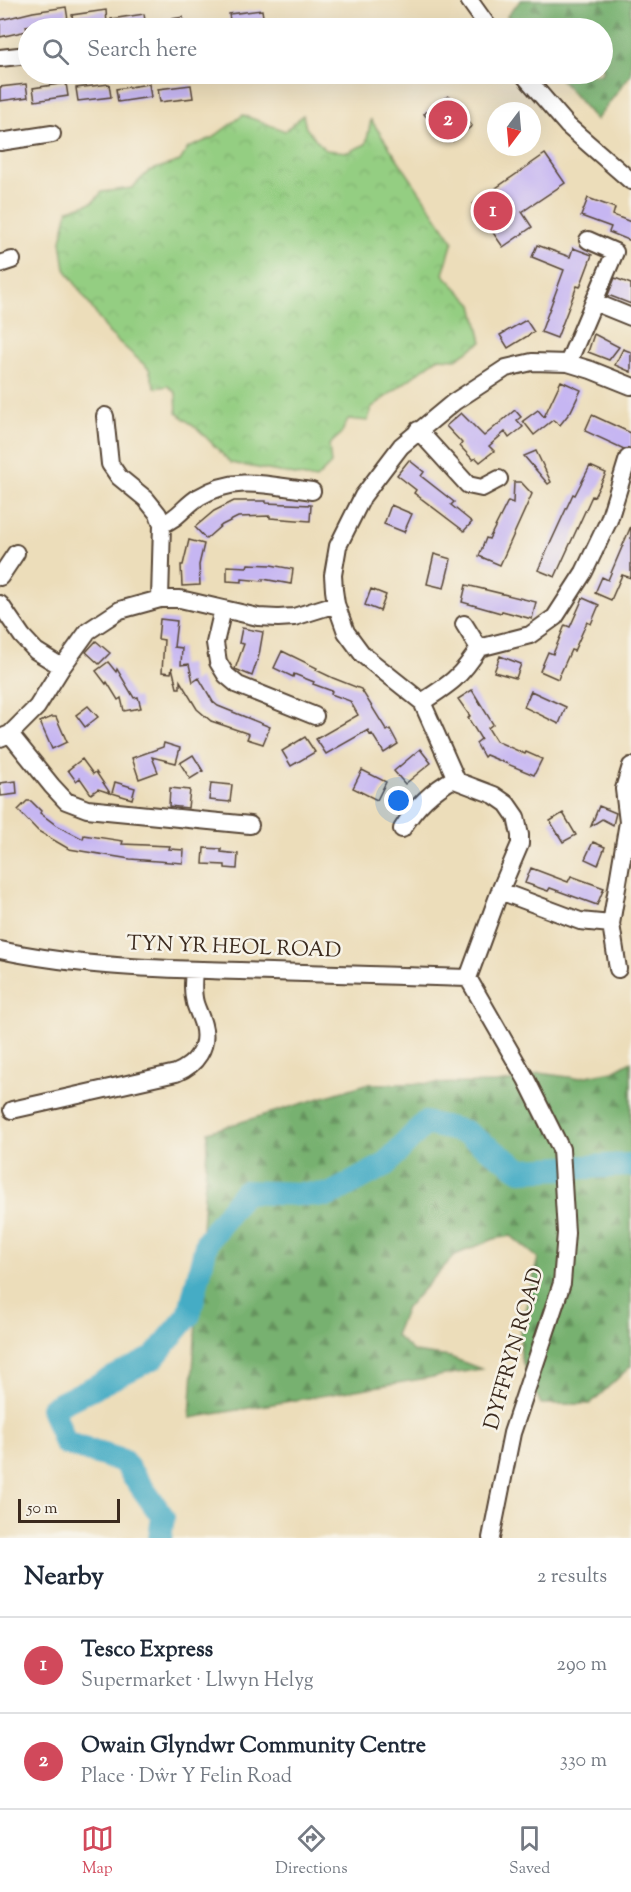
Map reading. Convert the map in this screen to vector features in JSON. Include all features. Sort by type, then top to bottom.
[{"type":"street","points":[[469,0],[482,18]]},
{"type":"street","points":[[0,58],[18,56]]},
{"type":"street","points":[[532,84],[568,126],[631,181]]},
{"type":"street","points":[[0,142],[52,134]]},
{"type":"street","points":[[588,240],[631,258]]},
{"type":"street","points":[[568,363],[615,252]]},
{"type":"street","points":[[594,302],[631,317]]},
{"type":"street","points":[[468,978],[519,844],[520,835],[516,817],[501,799],[465,785],[455,778],[422,702],[363,655],[346,632],[336,604],[333,575],[338,546],[363,496],[400,446],[454,402],[506,368],[532,362],[568,363],[631,386]]},
{"type":"street","points":[[105,416],[110,464],[118,477],[146,499],[158,514],[162,524],[160,599]]},
{"type":"street","points":[[418,430],[468,484],[482,488],[499,479]]},
{"type":"street","points":[[422,702],[449,685],[464,671],[479,648],[530,635],[555,617],[584,572],[609,520],[628,458]]},
{"type":"street","points":[[162,524],[170,522],[197,498],[222,485],[240,482],[312,491]]},
{"type":"street","points":[[0,577],[16,553]]},
{"type":"street","points":[[250,825],[87,809],[66,801],[5,736],[37,707],[88,631],[120,610],[160,599],[180,599],[258,617],[278,618],[294,617],[336,604]]},
{"type":"street","points":[[0,604],[22,636],[36,651],[62,667]]},
{"type":"street","points":[[223,609],[215,643],[218,662],[226,675],[238,685],[315,716]]},
{"type":"street","points":[[464,624],[479,648]]},
{"type":"street","points":[[618,969],[611,924],[628,822],[624,789],[631,766]]},
{"type":"street","points":[[402,829],[422,801],[440,786],[455,778]]},
{"type":"street","points":[[500,891],[580,921],[611,924]]},
{"type":"street","name":"TYN YR HEOL ROAD","points":[[0,950],[92,965],[468,978]]},
{"type":"street","points":[[12,1110],[176,1073],[190,1066],[200,1053],[204,1039],[203,1025],[195,1002],[194,970]]},
{"type":"street","name":"DYFFRYN ROAD","points":[[468,978],[526,1079],[561,1149],[566,1233],[562,1283],[512,1433],[491,1538]]},
{"type":"green space","points":[[521,0],[631,0],[631,74],[596,120],[565,84],[613,84],[613,18],[509,18],[507,16]]},
{"type":"green space","points":[[243,115],[285,131],[303,115],[306,128],[325,150],[348,152],[366,144],[371,120],[453,241],[443,274],[473,305],[482,342],[456,359],[438,358],[371,408],[368,421],[348,419],[341,434],[329,445],[331,464],[316,479],[231,463],[200,431],[177,413],[176,393],[168,386],[155,388],[149,369],[109,333],[65,269],[61,241],[68,210],[93,202],[102,192],[132,188],[149,171],[180,161],[188,148],[212,138]]},
{"type":"green space","points":[[631,1061],[631,1366],[590,1404],[541,1404],[521,1359],[520,1333],[538,1258],[511,1236],[494,1239],[455,1255],[406,1308],[395,1335],[414,1352],[450,1357],[481,1369],[190,1418],[208,1132],[366,1084],[497,1083],[526,1079],[539,1073],[576,1078],[613,1071]]},
{"type":"building","points":[[66,7],[68,18],[18,18],[18,33],[0,37],[0,20]]},
{"type":"building","points":[[106,10],[107,18],[72,18],[72,15]]},
{"type":"building","points":[[262,10],[263,18],[230,18],[229,14]]},
{"type":"building","points":[[144,14],[145,18],[118,18]]},
{"type":"building","points":[[26,84],[28,97],[0,101],[0,87]]},
{"type":"building","points":[[66,84],[68,96],[35,101],[33,88]]},
{"type":"building","points":[[109,84],[111,97],[78,101],[76,88]]},
{"type":"building","points":[[149,84],[151,97],[118,102],[116,89]]},
{"type":"building","points":[[191,85],[193,98],[160,102],[158,89]]},
{"type":"building","points":[[448,96],[472,126],[453,141],[442,126],[437,130],[424,114]]},
{"type":"building","points":[[545,154],[565,183],[522,212],[532,227],[503,247],[473,204]]},
{"type":"building","points":[[588,198],[615,208],[613,215],[631,222],[631,241],[609,232],[611,227],[581,216]]},
{"type":"building","points":[[537,245],[570,257],[573,248],[592,255],[557,338],[541,332],[564,270],[532,257]]},
{"type":"building","points":[[615,278],[631,284],[631,304],[608,295]]},
{"type":"building","points":[[526,320],[534,332],[508,348],[500,335]]},
{"type":"building","points":[[594,334],[619,347],[609,360],[588,352]]},
{"type":"building","points":[[623,349],[631,352],[631,372],[615,365]]},
{"type":"building","points":[[561,381],[581,390],[571,411],[560,425],[553,420],[534,435],[523,421],[538,410],[544,417]]},
{"type":"building","points":[[515,410],[521,417],[517,420],[523,427],[509,438],[505,432],[489,446],[494,451],[480,462],[476,458],[473,460],[460,446],[462,443],[446,426],[461,413],[484,436]]},
{"type":"building","points":[[592,415],[631,433],[631,448],[624,449],[585,431]]},
{"type":"building","points":[[536,451],[551,482],[548,484],[524,456]]},
{"type":"building","points":[[409,460],[424,472],[421,476],[454,502],[451,505],[472,522],[464,531],[414,493],[416,490],[397,475]]},
{"type":"building","points":[[590,466],[606,473],[594,497],[592,496],[555,577],[538,570],[573,494],[575,495]]},
{"type":"building","points":[[514,482],[521,482],[532,494],[500,565],[479,556],[486,538],[489,539],[508,501],[513,503]]},
{"type":"building","points":[[234,501],[311,505],[310,521],[270,518],[270,516],[238,517],[222,525],[206,539],[195,527],[214,511]]},
{"type":"building","points":[[391,505],[412,514],[404,532],[384,524]]},
{"type":"building","points":[[631,526],[631,578],[622,575],[611,600],[595,593],[602,577],[608,580]]},
{"type":"building","points":[[189,540],[204,544],[199,565],[200,585],[182,586],[181,565],[183,565]]},
{"type":"building","points":[[434,554],[451,559],[444,588],[427,584]]},
{"type":"building","points":[[248,564],[293,569],[291,584],[263,579],[263,581],[242,579],[242,582],[227,581],[227,566],[247,567]]},
{"type":"building","points":[[466,585],[536,602],[532,619],[462,602]]},
{"type":"building","points":[[371,589],[386,595],[380,611],[365,605]]},
{"type":"building","points":[[583,598],[599,605],[591,624],[587,622],[574,651],[571,650],[558,679],[540,671],[548,652],[553,654],[565,625],[570,627]]},
{"type":"building","points":[[160,619],[177,621],[174,647],[182,648],[181,665],[189,664],[193,682],[199,678],[213,702],[270,727],[263,744],[247,739],[249,734],[211,721],[197,709],[180,681],[180,688],[177,688],[172,667],[171,673],[162,672],[164,640],[158,639]]},
{"type":"building","points":[[242,628],[263,632],[252,676],[235,669],[244,644],[239,643]]},
{"type":"building","points":[[96,641],[110,653],[99,664],[86,652]]},
{"type":"building","points":[[282,651],[317,668],[316,670],[361,689],[387,731],[390,729],[398,744],[384,753],[368,730],[326,754],[316,739],[358,715],[350,701],[331,694],[332,691],[313,684],[314,682],[294,674],[293,677],[274,668]]},
{"type":"building","points":[[500,656],[521,664],[516,678],[494,672]]},
{"type":"building","points":[[108,662],[116,672],[117,669],[134,698],[138,697],[141,708],[124,711],[121,698],[118,700],[107,682],[106,684],[96,671]]},
{"type":"building","points":[[472,690],[493,724],[488,728],[496,741],[542,759],[534,775],[486,755],[484,757],[476,743],[481,739],[468,718],[470,716],[458,699]]},
{"type":"building","points":[[531,691],[566,707],[559,724],[524,707]]},
{"type":"building","points":[[88,706],[98,717],[85,727],[76,715]]},
{"type":"building","points":[[56,717],[67,742],[52,749],[40,722]]},
{"type":"building","points":[[305,737],[315,752],[291,766],[282,751]]},
{"type":"building","points":[[164,743],[180,748],[176,763],[152,757],[158,772],[139,779],[132,758],[163,747]]},
{"type":"building","points":[[420,749],[431,763],[405,784],[394,771]]},
{"type":"building","points":[[193,755],[203,771],[190,779],[180,763]]},
{"type":"building","points":[[82,759],[93,774],[96,772],[110,793],[98,789],[91,794],[80,778],[76,781],[68,770]]},
{"type":"building","points":[[362,770],[386,782],[377,800],[353,788]]},
{"type":"building","points":[[16,781],[17,794],[1,796],[0,783]]},
{"type":"building","points":[[115,782],[135,788],[132,799],[112,793]]},
{"type":"building","points":[[211,783],[232,785],[230,802],[209,800]]},
{"type":"building","points":[[170,788],[190,790],[188,808],[169,806]]},
{"type":"building","points":[[27,801],[31,801],[41,811],[40,813],[56,825],[83,839],[84,835],[123,841],[122,844],[170,846],[169,849],[184,850],[183,863],[130,859],[69,849],[38,831],[18,810]]},
{"type":"building","points":[[599,806],[616,813],[613,825],[602,819],[591,826]]},
{"type":"building","points":[[563,813],[576,835],[563,842],[550,821]]},
{"type":"building","points":[[593,842],[605,847],[598,865],[585,859]]},
{"type":"building","points":[[204,848],[221,849],[221,852],[238,854],[237,869],[225,868],[225,865],[203,864]]},
{"type":"building","points":[[531,868],[568,882],[571,876],[604,888],[597,905],[550,888],[548,891],[525,883]]},
{"type":"waterway","points":[[160,1538],[163,1517],[123,1461],[65,1443],[52,1408],[153,1358],[189,1315],[207,1241],[244,1192],[329,1195],[385,1165],[425,1123],[465,1132],[521,1170],[631,1165]]},
{"type":"place","name":"Owain Glyndwr Community Centre","points":[[448,120]]},
{"type":"place","name":"Tesco Express","points":[[493,211]]}]
